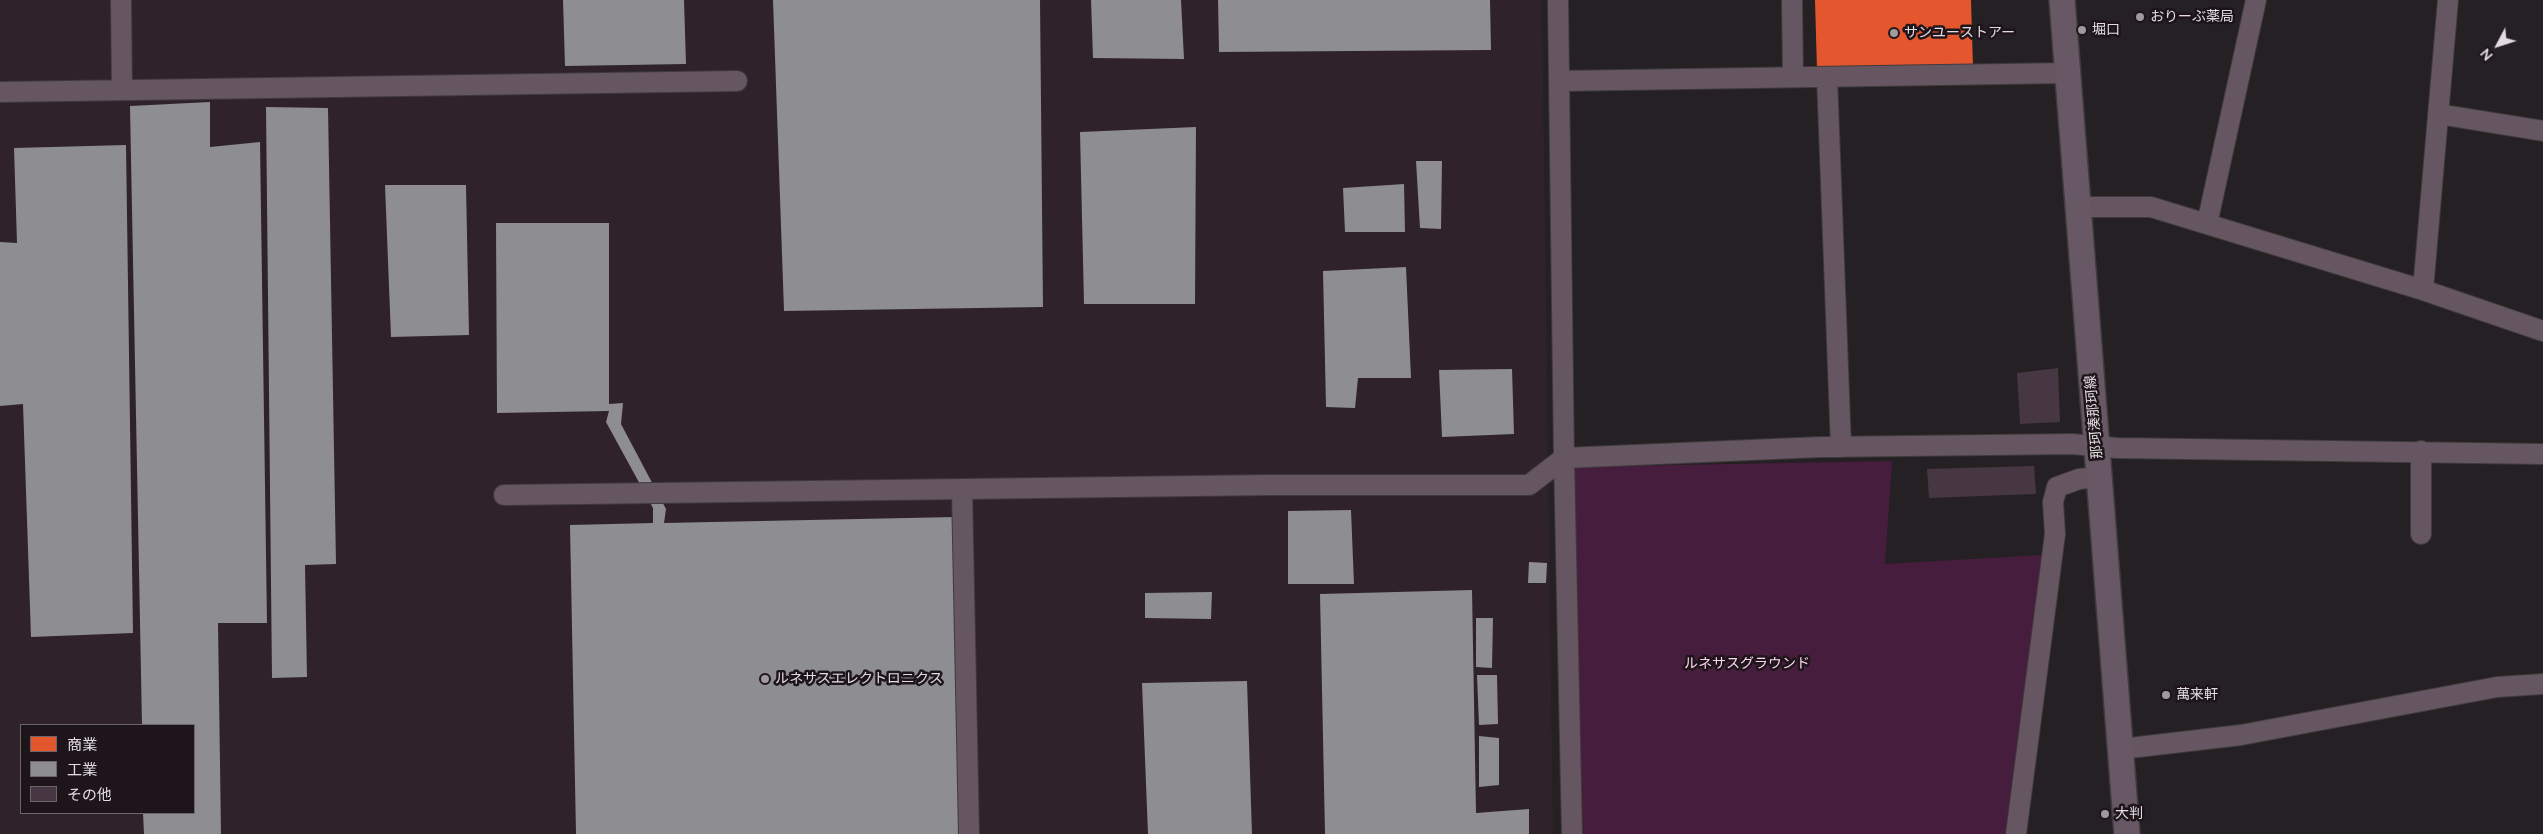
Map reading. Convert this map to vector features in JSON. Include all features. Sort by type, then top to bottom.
[{"type":"main road","name":"那珂湊那珂線","points":[[2062,0],[2127,834]]},
{"type":"street","points":[[121,0],[122,90]]},
{"type":"street","points":[[1558,0],[1564,458],[1572,834]]},
{"type":"street","points":[[1792,0],[1793,77]]},
{"type":"street","points":[[2207,224],[2256,0]]},
{"type":"street","points":[[2423,290],[2448,0]]},
{"type":"street","points":[[1560,81],[2067,73]]},
{"type":"street","points":[[1827,77],[1840,447]]},
{"type":"street","points":[[0,92],[657,84],[737,81]]},
{"type":"street","points":[[2438,114],[2543,131]]},
{"type":"street","points":[[2078,207],[2151,207],[2423,290],[2543,331]]},
{"type":"street","points":[[504,495],[670,491],[962,490],[1270,485],[1529,485],[1564,458],[1840,447],[2097,446],[2543,454]]},
{"type":"street","points":[[2421,451],[2421,534]]},
{"type":"street","points":[[2016,834],[2056,534],[2053,502],[2057,487],[2079,479],[2099,477]]},
{"type":"street","points":[[962,490],[969,834]]},
{"type":"street","points":[[2121,749],[2241,735],[2497,687],[2543,684]]},
{"type":"shaded area","points":[[0,0],[1542,0],[1553,834],[0,834]]},
{"type":"green space","name":"ルネサスグラウンド","points":[[1892,461],[1885,564],[2042,555],[2005,834],[1581,834],[1573,467]]},
{"type":"building: 商業","name":"サンユーストアー","points":[[1815,0],[1971,0],[1973,67],[1817,70]]},
{"type":"building: 工業","points":[[563,0],[684,0],[686,64],[565,66]]},
{"type":"building: 工業","points":[[773,0],[1040,0],[1043,307],[784,311]]},
{"type":"building: 工業","points":[[1091,0],[1181,0],[1184,59],[1093,58]]},
{"type":"building: 工業","points":[[1218,0],[1490,0],[1491,50],[1219,52]]},
{"type":"building: 工業","points":[[210,102],[210,147],[260,142],[267,623],[218,623],[221,834],[144,834],[143,814],[195,814],[195,724],[142,724],[130,106]]},
{"type":"building: 工業","points":[[266,107],[328,108],[336,564],[305,565],[307,677],[272,678]]},
{"type":"building: 工業","points":[[1196,127],[1195,304],[1084,304],[1080,132]]},
{"type":"building: 工業","points":[[126,145],[133,633],[31,637],[23,404],[0,406],[0,242],[17,243],[14,148]]},
{"type":"building: 工業","points":[[1416,161],[1442,161],[1441,229],[1420,228]]},
{"type":"building: 工業","points":[[1404,184],[1405,232],[1345,232],[1343,188]]},
{"type":"building: 工業","points":[[385,185],[466,185],[469,335],[391,337]]},
{"type":"building: 工業","name":"ルネサスエレクトロニクス","points":[[496,223],[609,223],[609,404],[623,403],[621,424],[666,509],[664,523],[955,517],[961,834],[576,834],[570,525],[653,523],[653,508],[606,422],[609,411],[497,413]]},
{"type":"building: 工業","points":[[1406,267],[1411,378],[1358,378],[1355,408],[1326,407],[1323,271]]},
{"type":"building: 工業","points":[[1512,369],[1514,434],[1442,437],[1439,370]]},
{"type":"building: 工業","points":[[1351,510],[1354,584],[1288,584],[1288,511]]},
{"type":"building: 工業","points":[[1529,562],[1547,563],[1546,583],[1528,583]]},
{"type":"building: 工業","points":[[1472,590],[1476,813],[1529,809],[1529,834],[1325,834],[1320,594]]},
{"type":"building: 工業","points":[[1212,592],[1211,619],[1145,618],[1145,593]]},
{"type":"building: 工業","points":[[1476,618],[1493,618],[1492,668],[1476,667]]},
{"type":"building: 工業","points":[[1477,675],[1497,675],[1498,724],[1479,725]]},
{"type":"building: 工業","points":[[1247,681],[1252,834],[1148,834],[1142,683]]},
{"type":"building: 工業","points":[[1479,736],[1499,738],[1499,785],[1479,787]]},
{"type":"building: その他","points":[[2058,368],[2060,422],[2020,424],[2017,373]]},
{"type":"building: その他","points":[[2034,466],[2036,494],[1929,498],[1927,469]]},
{"type":"place","name":"おりーぶ薬局","points":[[2140,17]]},
{"type":"place","name":"堀口","points":[[2082,30]]},
{"type":"place","name":"サンユーストアー","points":[[1894,33]]},
{"type":"place","name":"ルネサスエレクトロニクス","points":[[765,679]]},
{"type":"place","name":"萬来軒","points":[[2166,695]]},
{"type":"place","name":"大判","points":[[2105,814]]}]
